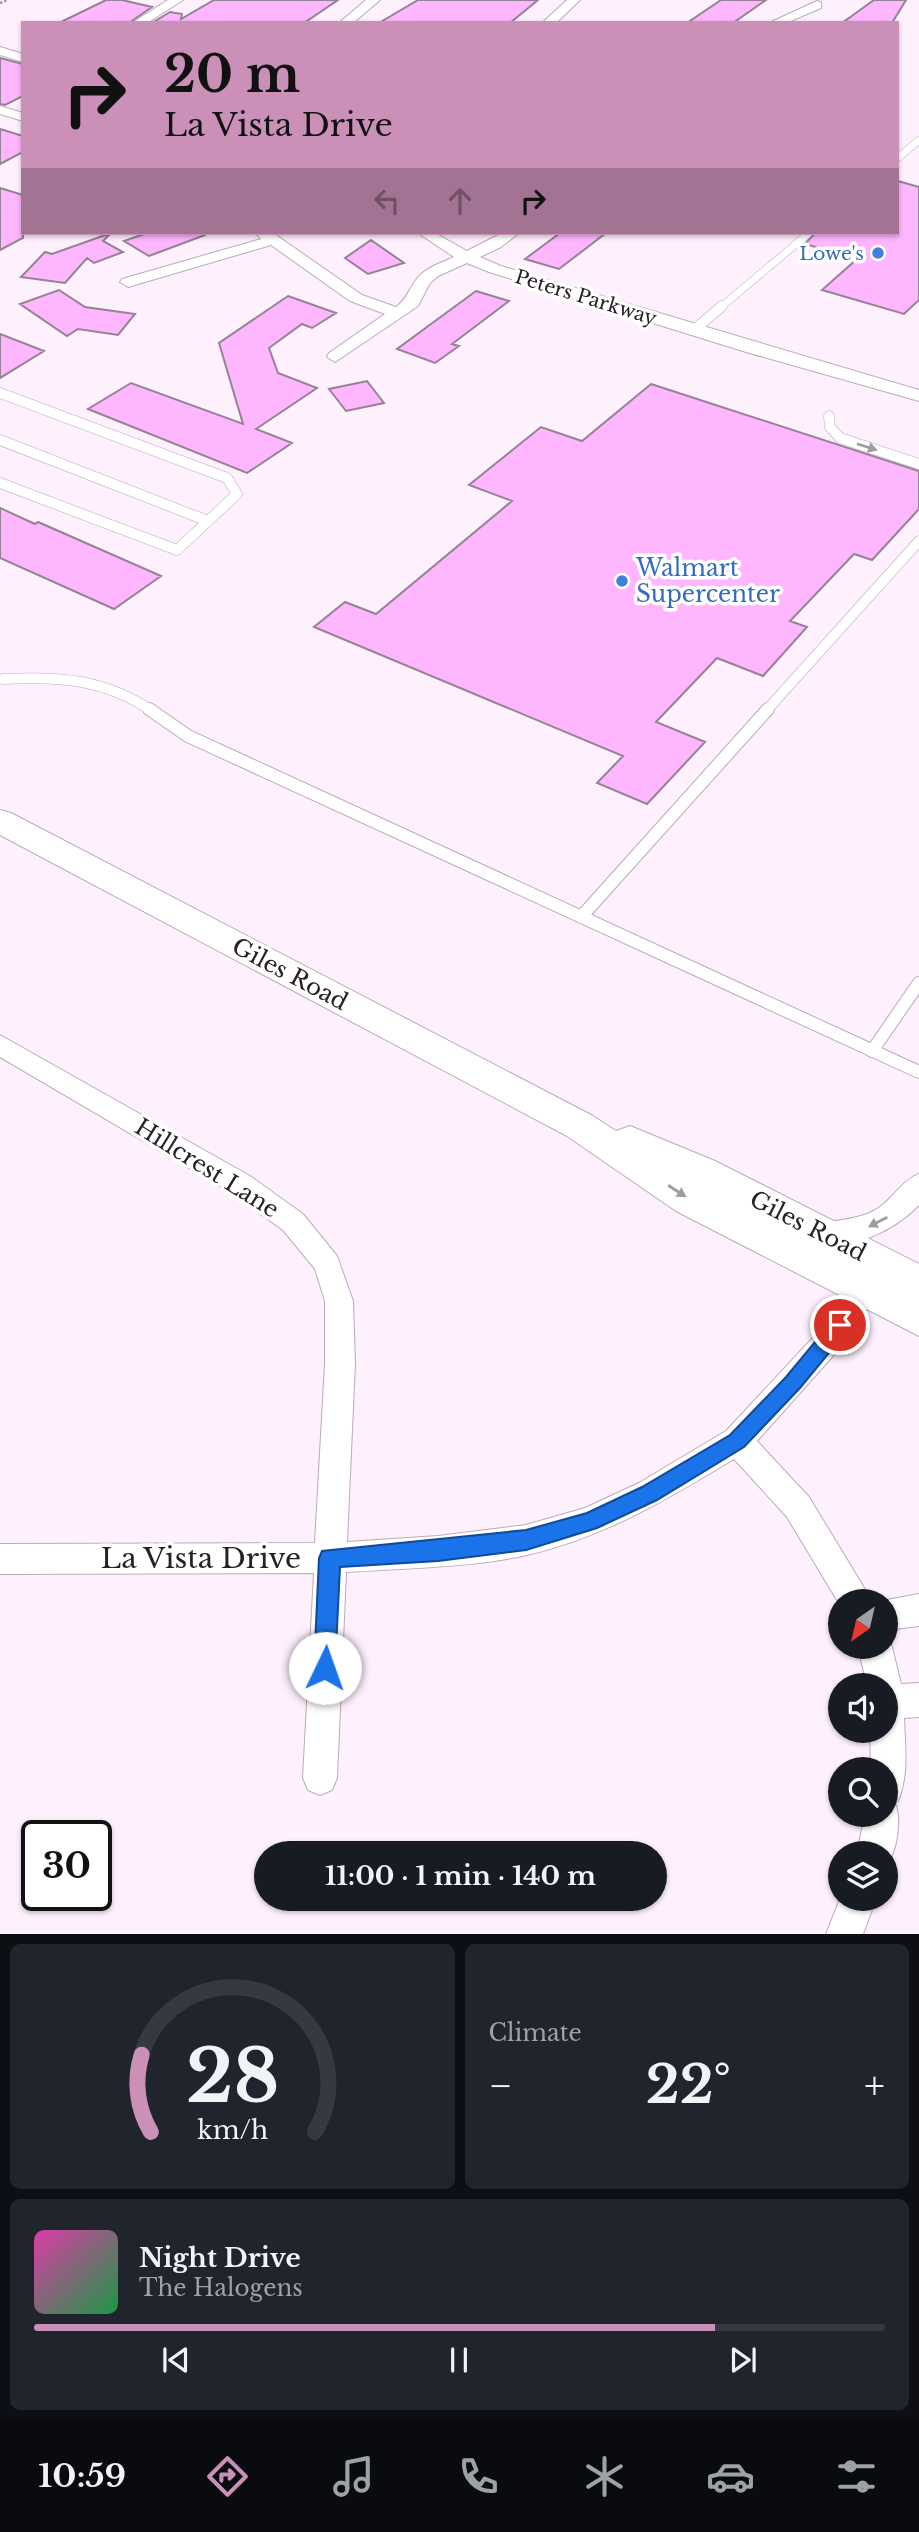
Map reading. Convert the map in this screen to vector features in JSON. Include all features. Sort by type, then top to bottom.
[{"type":"street","points":[[141,21],[177,0]]},
{"type":"street","points":[[348,21],[374,0]]},
{"type":"street","points":[[550,21],[574,0]]},
{"type":"street","points":[[780,21],[817,5]]},
{"type":"street","points":[[0,51],[21,57]]},
{"type":"street","points":[[0,110],[21,116]]},
{"type":"street","name":"Peters Parkway","points":[[428,235],[466,257],[495,269],[752,348]]},
{"type":"street","points":[[335,357],[412,303],[426,278],[509,235]]},
{"type":"street","points":[[128,282],[268,237],[356,298],[397,313]]},
{"type":"street","points":[[752,348],[919,396]]},
{"type":"street","points":[[752,348],[783,364],[919,407]]},
{"type":"street","name":"Giles Road","points":[[0,821],[580,1126],[690,1200],[873,1277],[919,1283]]},
{"type":"street","name":"Hillcrest Lane","points":[[0,1045],[240,1185],[293,1222],[327,1264],[339,1301],[340,1338],[320,1778]]},
{"type":"street","name":"Giles Road","points":[[580,1126],[629,1141],[701,1172],[823,1234],[919,1318]]},
{"type":"street","points":[[823,1234],[855,1232],[880,1221],[905,1205],[919,1185]]},
{"type":"street","name":"La Vista Drive","points":[[0,1559],[330,1558],[438,1551],[526,1540],[590,1521],[650,1493],[737,1441],[800,1374],[873,1277]]},
{"type":"street","points":[[737,1441],[799,1507],[849,1589]]},
{"type":"street","points":[[898,1613],[919,1609]]},
{"type":"street","points":[[844,1934],[853,1911]]},
{"type":"lane","points":[[899,157],[919,140]]},
{"type":"lane","points":[[694,330],[808,235]]},
{"type":"lane","points":[[0,393],[226,478],[237,494],[177,550],[0,483]]},
{"type":"lane","points":[[829,416],[830,428],[840,439],[919,464]]},
{"type":"lane","points":[[0,440],[208,521]]},
{"type":"lane","points":[[582,917],[919,541]]},
{"type":"lane","points":[[2,679],[50,677],[86,682],[119,691],[188,736],[919,1072]]},
{"type":"lane","points":[[872,1051],[919,983]]},
{"type":"path","points":[[0,3],[7,0]]},
{"type":"building","points":[[106,0],[122,0],[152,7],[132,21],[63,21]]},
{"type":"building","points":[[214,0],[338,0],[307,21],[155,21],[170,12],[182,14],[181,19]]},
{"type":"building","points":[[418,0],[538,0],[512,21],[382,21]]},
{"type":"building","points":[[721,0],[766,0],[736,21],[690,21]]},
{"type":"building","points":[[874,0],[906,0],[893,21],[845,21]]},
{"type":"building","points":[[0,58],[21,63],[21,97],[5,105],[0,104]]},
{"type":"building","points":[[0,129],[21,135],[21,153],[0,164]]},
{"type":"building","name":"Lowe's","points":[[899,181],[919,187],[919,300],[904,314],[822,290],[857,259],[805,244],[813,235],[899,235]]},
{"type":"building","points":[[0,188],[21,194],[23,238],[0,250]]},
{"type":"building","points":[[105,235],[109,235],[103,241],[123,252],[94,263],[87,258],[65,283],[21,277],[45,252],[52,254]]},
{"type":"building","points":[[141,235],[205,235],[149,256],[124,241]]},
{"type":"building","points":[[557,235],[603,235],[559,269],[525,259]]},
{"type":"building","points":[[371,240],[404,263],[368,274],[345,258]]},
{"type":"building","points":[[59,290],[85,307],[135,314],[118,335],[78,329],[67,336],[20,304]]},
{"type":"building","points":[[476,291],[509,301],[452,344],[459,346],[435,363],[397,349]]},
{"type":"building","points":[[288,296],[336,313],[312,328],[302,324],[269,348],[278,373],[317,388],[256,429],[292,443],[247,473],[88,409],[131,383],[243,424],[219,343]]},
{"type":"building","points":[[0,334],[44,351],[0,378]]},
{"type":"building","points":[[367,381],[384,403],[346,411],[329,389]]},
{"type":"building","name":"Walmart Supercenter","points":[[651,384],[919,471],[919,509],[872,560],[854,554],[790,621],[807,627],[763,676],[717,658],[656,722],[705,742],[647,804],[597,783],[623,756],[314,627],[345,602],[376,614],[512,501],[469,485],[541,427],[582,441]]},
{"type":"building","points":[[0,508],[161,576],[114,609],[0,558]]},
{"type":"place","name":"Lowe's","points":[[878,253]]},
{"type":"place","name":"Walmart Supercenter","points":[[622,581]]},
{"type":"route","points":[[325,1668],[330,1558],[438,1551],[526,1540],[590,1521],[650,1493],[737,1441],[793,1382],[840,1325]]}]
